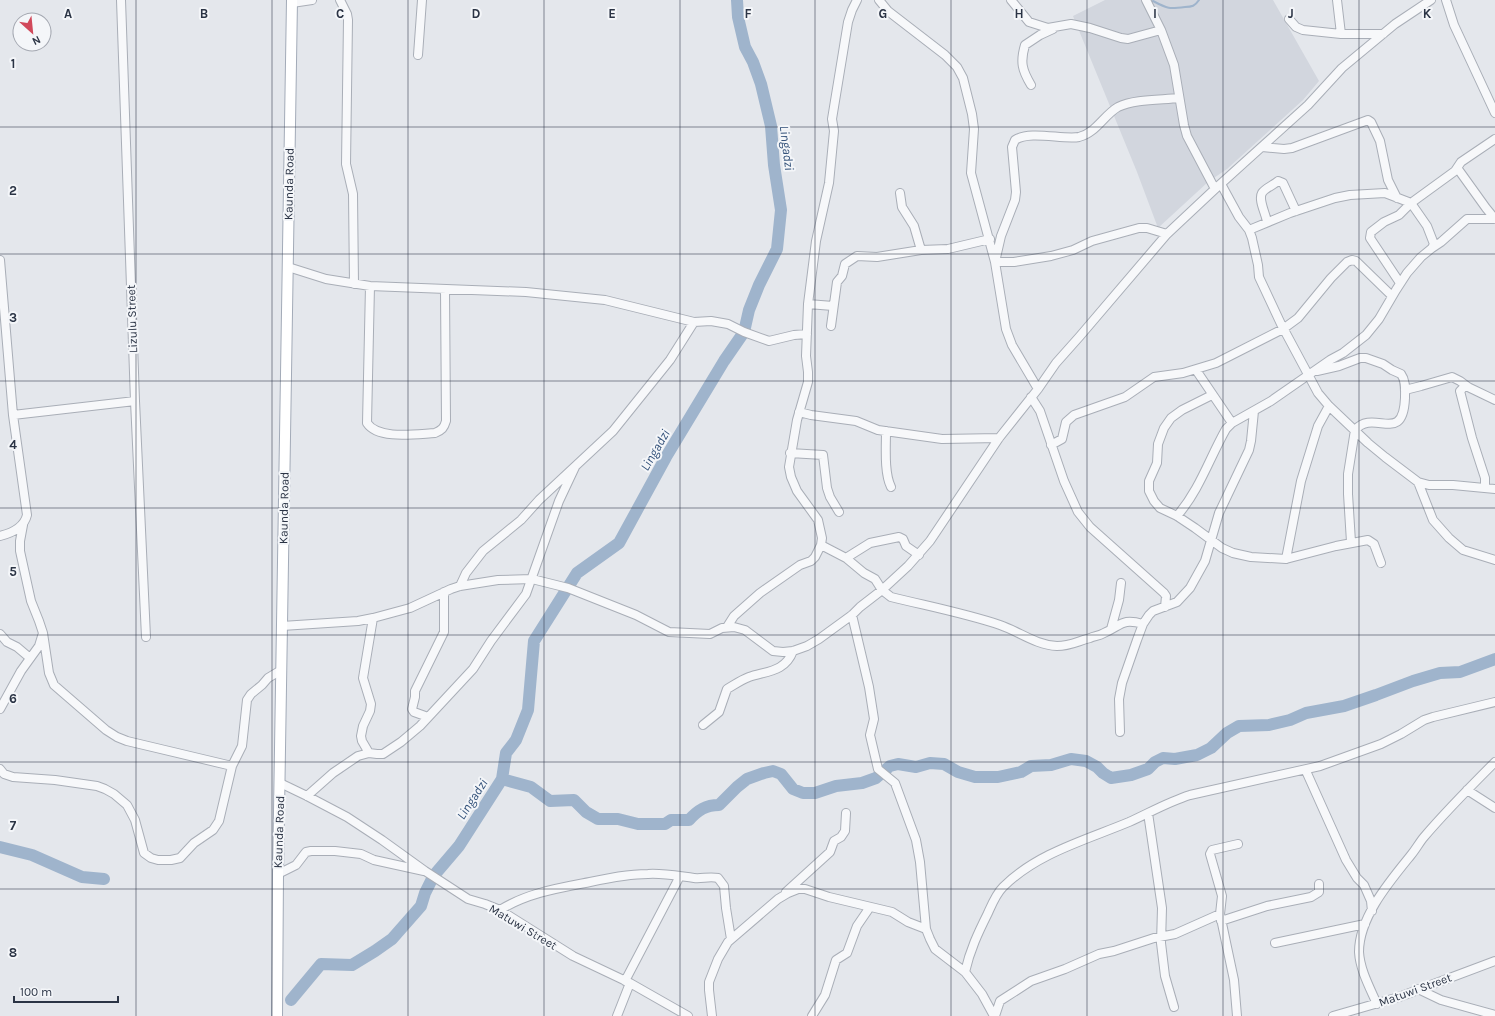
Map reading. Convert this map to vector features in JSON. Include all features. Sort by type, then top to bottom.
[{"type":"main road","name":"Kaunda Road","points":[[277,1016],[292,2]]},
{"type":"street","name":"Lizulu Street","points":[[121,0],[135,401],[146,637]]},
{"type":"street","points":[[292,2],[312,0]]},
{"type":"street","points":[[340,0],[347,14],[348,20],[346,164],[352,194],[354,284]]},
{"type":"street","points":[[418,55],[422,0]]},
{"type":"street","points":[[727,627],[734,616],[760,593],[800,565],[815,557],[821,545],[822,538],[818,520],[797,491],[791,477],[789,466],[790,453],[799,412],[808,382],[808,304],[816,241],[829,184],[834,131],[832,119],[848,22],[857,0]]},
{"type":"street","points":[[879,0],[888,11],[945,55],[960,71],[968,96],[974,129],[971,173],[990,239],[1006,329],[1012,344],[1038,389]]},
{"type":"street","points":[[1010,0],[1029,22],[1048,28],[1054,28]]},
{"type":"street","points":[[1146,0],[1161,30],[1174,65],[1186,136],[1218,187],[1249,230],[1258,265],[1259,277],[1283,329],[1310,374],[1318,393],[1329,406],[1385,457],[1418,482],[1429,485],[1495,489]]},
{"type":"street","points":[[1337,0],[1341,34]]},
{"type":"street","points":[[282,626],[358,621],[410,608],[460,586],[498,580],[532,579],[568,588],[636,615],[669,632],[710,634],[727,627],[734,627],[745,630],[773,650],[783,652],[793,651],[815,642],[852,616],[919,555],[999,438],[1038,389],[1059,359],[1167,234],[1308,105],[1342,68],[1383,34],[1430,0]]},
{"type":"street","points":[[1446,0],[1454,25],[1495,113]]},
{"type":"street","points":[[1289,19],[1296,27],[1303,30],[1341,34],[1383,34]]},
{"type":"street","points":[[1031,85],[1022,68],[1022,53],[1025,45],[1054,28],[1071,24],[1128,39],[1161,30]]},
{"type":"street","points":[[995,262],[1001,236],[1015,200],[1016,192],[1012,147],[1015,140],[1023,137],[1044,135],[1080,137],[1100,124],[1119,107],[1140,102],[1179,98]]},
{"type":"street","points":[[1262,148],[1292,148],[1368,120],[1371,122],[1380,141],[1388,180],[1396,198]]},
{"type":"street","points":[[1400,283],[1372,241],[1370,234],[1384,222],[1399,215],[1411,203],[1458,169],[1461,162],[1495,138]]},
{"type":"street","points":[[1458,169],[1495,219]]},
{"type":"street","points":[[1267,222],[1261,198],[1263,192],[1278,181],[1283,183],[1296,211]]},
{"type":"street","points":[[900,193],[902,207],[914,226],[921,250]]},
{"type":"street","points":[[1249,230],[1296,211],[1350,194],[1385,193],[1411,203],[1433,239],[1434,244],[1432,248]]},
{"type":"street","points":[[1177,516],[1189,502],[1198,487],[1220,440],[1226,429],[1232,423],[1254,411],[1343,353],[1366,334],[1379,319],[1400,283],[1421,258],[1467,219],[1495,219]]},
{"type":"street","points":[[995,262],[1014,262],[1051,256],[1073,250],[1092,241],[1139,228],[1152,229],[1167,234]]},
{"type":"street","points":[[830,326],[837,282],[842,276],[847,262],[857,256],[877,257],[921,250],[948,249],[990,239]]},
{"type":"street","points":[[0,260],[13,415],[28,515],[23,525],[20,551],[31,601],[40,621],[50,673],[54,685],[106,730],[117,737],[127,741],[232,766]]},
{"type":"street","points":[[1051,445],[1062,439],[1066,422],[1074,415],[1125,397],[1154,377],[1183,374],[1216,363],[1283,329],[1298,318],[1331,278],[1347,262],[1352,260],[1356,261],[1365,268],[1392,296]]},
{"type":"street","points":[[288,267],[314,276],[370,286],[526,292],[605,300],[694,322],[711,321],[728,324],[769,341],[794,335],[807,334]]},
{"type":"street","points":[[370,286],[367,423],[370,428],[382,434],[435,433],[441,431],[445,427],[446,290]]},
{"type":"street","points":[[808,304],[833,306]]},
{"type":"street","points":[[460,586],[466,573],[483,551],[521,520],[539,500],[613,431],[674,354],[694,322]]},
{"type":"street","points":[[1310,374],[1339,366],[1356,359],[1366,358],[1383,364],[1401,374],[1405,382],[1402,416],[1398,421],[1392,424],[1368,422],[1355,430],[1348,474],[1351,542]]},
{"type":"street","points":[[1196,370],[1232,423]]},
{"type":"street","points":[[1405,390],[1452,376],[1460,380],[1468,387],[1495,400]]},
{"type":"street","points":[[1468,387],[1464,387],[1460,391],[1472,438],[1485,478],[1485,488]]},
{"type":"street","points":[[1212,395],[1182,410],[1171,418],[1164,428],[1158,444],[1157,463],[1149,481],[1150,491],[1154,501],[1160,508],[1177,516],[1211,541],[1233,553],[1263,558],[1286,559],[1351,542],[1368,540],[1374,544],[1381,563]]},
{"type":"street","points":[[1031,397],[1040,411],[1064,481],[1078,512],[1090,527],[1164,593],[1166,596],[1165,607]]},
{"type":"street","points":[[13,415],[135,401]]},
{"type":"street","points":[[1286,559],[1301,481],[1318,426],[1329,406]]},
{"type":"street","points":[[1120,732],[1119,699],[1122,683],[1144,624],[1149,614],[1153,611],[1177,602],[1190,588],[1205,561],[1219,513],[1249,450],[1254,411]]},
{"type":"street","points":[[799,412],[856,421],[886,431],[942,439],[999,438]]},
{"type":"street","points":[[886,431],[886,457],[889,480],[892,487]]},
{"type":"street","points":[[790,453],[823,455],[827,488],[830,497],[839,512]]},
{"type":"street","points":[[307,796],[333,773],[358,756],[369,753],[377,754],[387,751],[410,734],[473,669],[491,641],[526,594],[559,501],[575,467]]},
{"type":"street","points":[[1418,482],[1434,520],[1449,538],[1463,550],[1495,560]]},
{"type":"street","points":[[0,536],[10,533],[23,525]]},
{"type":"street","points":[[846,558],[870,543],[899,537],[903,539],[906,546],[919,555]]},
{"type":"street","points":[[821,545],[846,558],[874,579],[882,590],[891,597],[954,612],[1002,626],[1027,638],[1048,644],[1057,646],[1073,644],[1105,633],[1111,628],[1124,622],[1132,621],[1144,624]]},
{"type":"street","points":[[1111,628],[1119,600],[1120,583]]},
{"type":"street","points":[[428,717],[414,712],[412,709],[415,691],[444,632],[444,592]]},
{"type":"street","points":[[852,616],[869,687],[874,719],[870,735],[878,769],[890,777],[895,783],[916,840],[926,929],[935,949],[965,972],[980,990],[994,1016]]},
{"type":"street","points":[[369,753],[362,741],[361,736],[362,726],[370,711],[371,704],[363,678],[373,618]]},
{"type":"street","points":[[0,709],[21,671],[39,646],[43,633]]},
{"type":"street","points":[[0,634],[7,642],[17,647],[30,658]]},
{"type":"street","points":[[703,725],[719,712],[727,689],[743,680],[780,667],[786,663],[793,651]]},
{"type":"street","points":[[0,769],[4,774],[13,777],[56,780],[97,786],[105,789],[114,794],[127,805],[134,820],[144,853],[151,858],[158,860],[180,858],[194,843],[213,830],[219,821],[232,766],[242,746],[246,703],[248,697],[271,675],[278,672],[281,673]]},
{"type":"street","points":[[965,972],[972,944],[1002,888],[1031,866],[1065,847],[1190,795],[1306,771],[1381,744],[1424,720],[1495,702]]},
{"type":"street","points":[[1377,1004],[1360,962],[1359,952],[1365,924],[1387,885],[1423,838],[1495,762]]},
{"type":"street","points":[[1306,771],[1346,860],[1357,878],[1364,885],[1371,901],[1372,911]]},
{"type":"street","name":"Matuwi Street","points":[[280,783],[347,817],[468,900],[485,904],[500,910],[573,956],[627,982],[688,1016]]},
{"type":"street","points":[[1467,790],[1495,808]]},
{"type":"street","points":[[712,1016],[709,990],[711,976],[718,959],[730,939],[778,899],[830,852],[834,841],[841,837],[844,831],[846,813]]},
{"type":"street","points":[[1148,813],[1162,908],[1161,938],[1166,976],[1174,1007]]},
{"type":"street","points":[[1237,1016],[1234,980],[1221,918],[1222,896],[1210,857],[1210,852],[1238,844]]},
{"type":"street","points":[[278,874],[296,865],[306,852],[311,851],[336,851],[361,854],[378,861],[425,871]]},
{"type":"street","points":[[500,910],[512,903],[547,891],[616,877],[647,874],[696,878],[713,877],[718,878],[721,881],[725,892],[730,939]]},
{"type":"street","points":[[617,1016],[627,982],[680,876]]},
{"type":"street","points":[[994,1016],[1000,1001],[1031,982],[1099,954],[1175,934],[1221,918],[1267,906],[1311,897],[1319,892],[1319,884]]},
{"type":"street","points":[[778,899],[798,889],[805,889],[829,897],[896,913],[908,922],[926,929]]},
{"type":"street","points":[[812,1016],[825,995],[836,960],[847,953],[858,926],[870,907]]},
{"type":"street","points":[[1275,943],[1365,924]]},
{"type":"street","name":"Matuwi Street","points":[[1333,1016],[1399,997],[1495,961]]},
{"type":"street","points":[[1418,989],[1441,1000],[1495,1015]]},
{"type":"shaded area","points":[[1105,0],[1273,0],[1319,81],[1303,100],[1227,169],[1208,182],[1158,228],[1137,172],[1073,16]]},
{"type":"waterway","name":"Lingadzi","points":[[436,873],[459,846],[502,779],[506,753],[516,740],[528,710],[534,641],[577,573],[619,543],[666,457],[724,361],[744,332],[749,310],[759,285],[777,249],[781,210],[774,165],[771,126],[761,84],[753,62],[745,47],[738,17],[737,0]]},
{"type":"waterway","points":[[1150,3],[1153,1],[1165,7],[1175,8],[1195,5],[1199,0]]},
{"type":"waterway","points":[[502,779],[531,787],[550,801],[574,800],[586,812],[598,819],[618,819],[638,824],[665,824],[671,820],[689,820],[702,809],[719,805],[747,779],[773,771],[781,774],[793,789],[803,793],[815,793],[836,786],[862,783],[876,778],[890,766],[898,764],[916,767],[930,763],[944,764],[958,772],[975,777],[998,777],[1021,772],[1031,766],[1051,765],[1071,759],[1086,761],[1097,767],[1111,778],[1131,775],[1148,769],[1155,762],[1163,758],[1175,759],[1197,755],[1211,748],[1227,733],[1239,726],[1269,725],[1290,720],[1306,713],[1344,706],[1413,681],[1440,673],[1460,672],[1495,659]]},
{"type":"waterway","points":[[0,847],[32,855],[82,877],[104,879]]},
{"type":"waterway","points":[[291,1000],[321,964],[352,965],[392,939],[421,906],[425,893],[432,879]]}]
